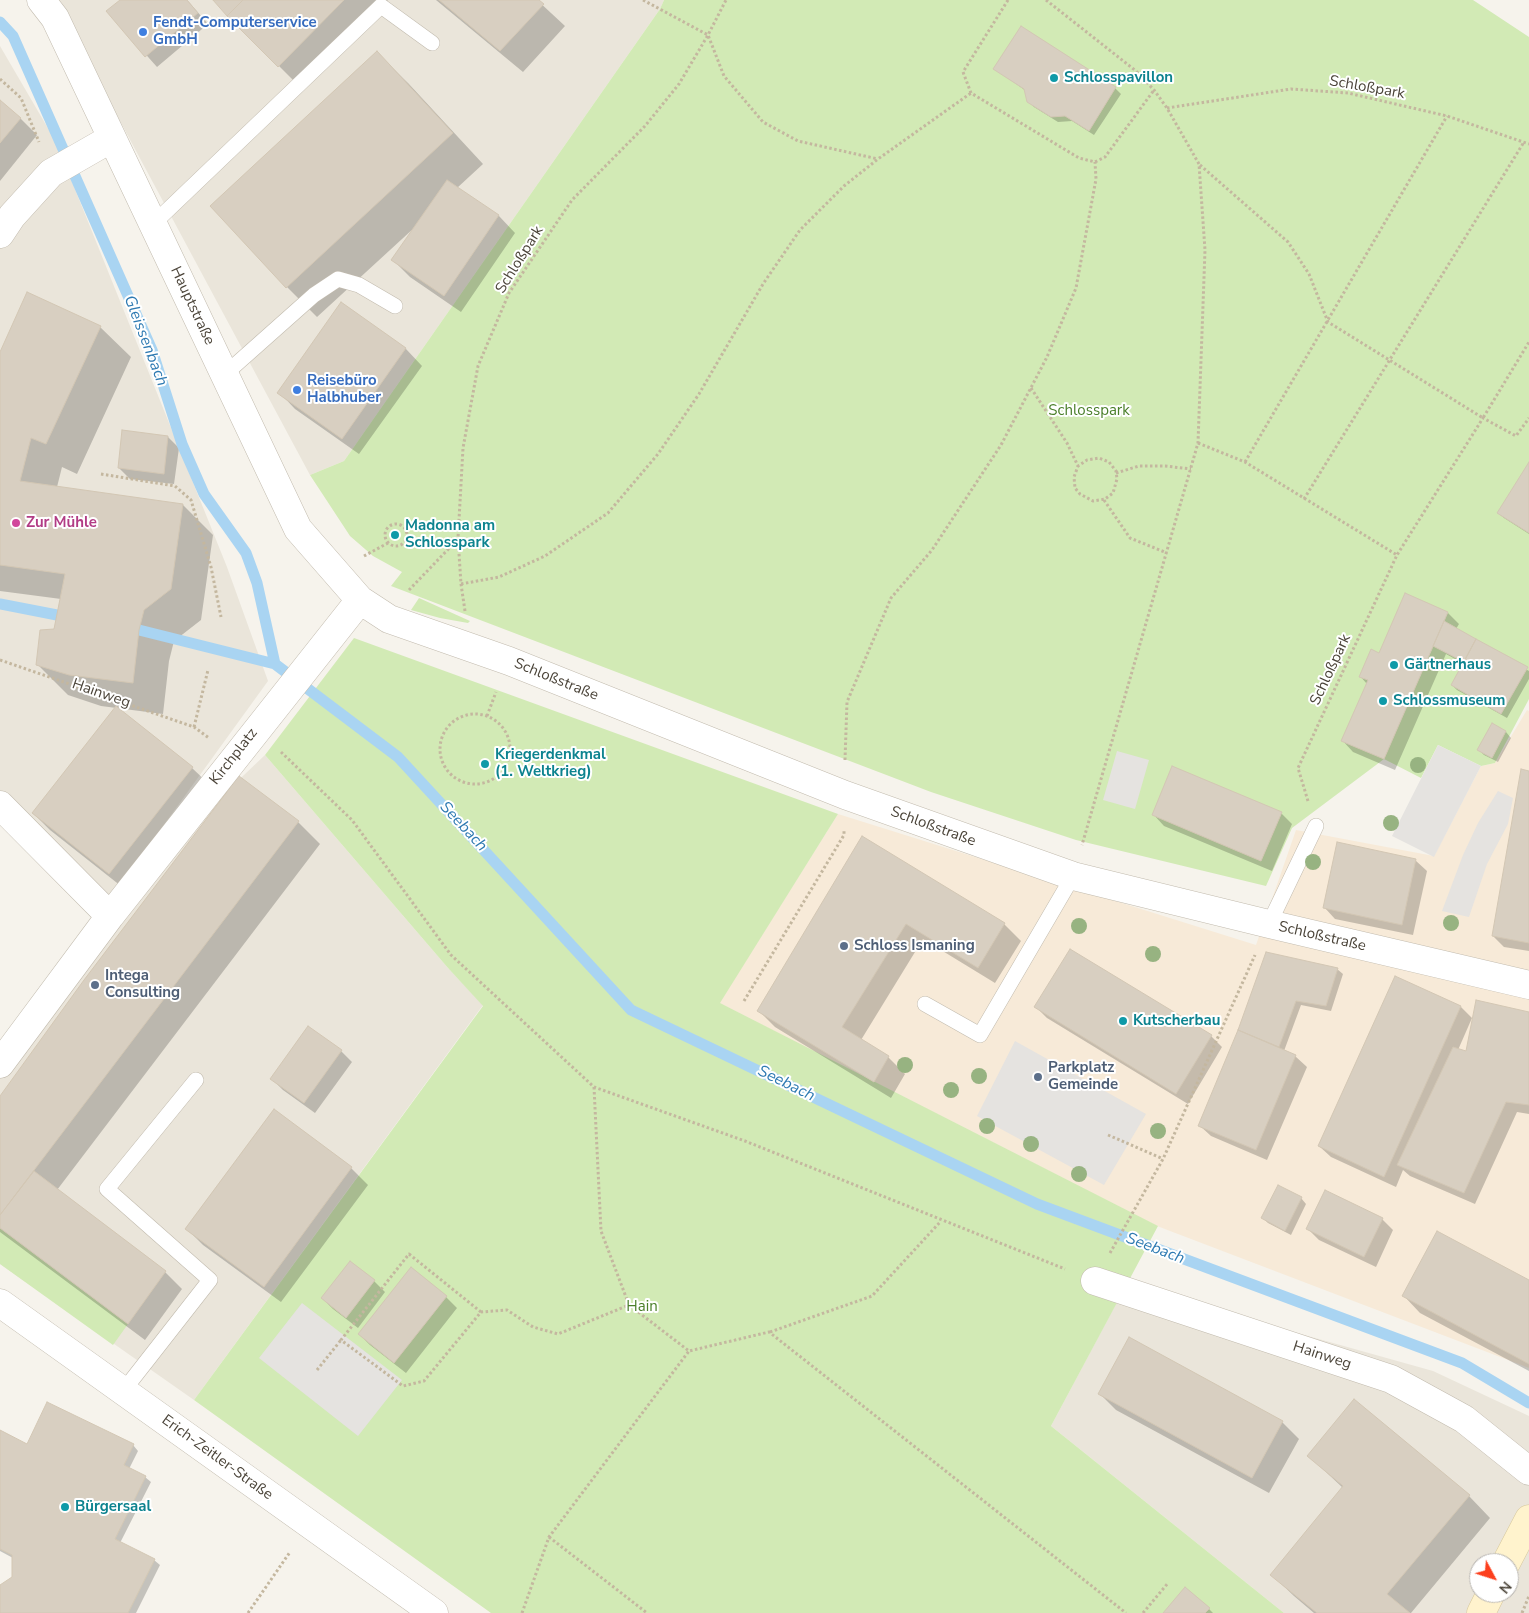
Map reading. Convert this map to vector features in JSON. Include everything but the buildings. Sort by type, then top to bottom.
[{"type":"main road","points":[[1511,1553],[1529,1519]]},
{"type":"street","name":"Hauptstraße","points":[[41,0],[55,18],[101,144],[153,224],[298,529],[360,600]]},
{"type":"street","points":[[0,234],[12,216],[57,169],[101,144]]},
{"type":"street","name":"Schloßstraße","points":[[360,600],[389,619],[509,661],[845,795],[1073,876],[1529,985]]},
{"type":"street","name":"Kirchplatz","points":[[0,1064],[110,916],[360,600]]},
{"type":"street","points":[[0,805],[110,916]]},
{"type":"street","name":"Hainweg","points":[[1095,1281],[1391,1379],[1464,1419],[1529,1471]]},
{"type":"street","name":"Erich-Zeitler-Straße","points":[[0,1303],[434,1613]]},
{"type":"lane","points":[[153,224],[381,6],[432,43]]},
{"type":"lane","points":[[224,375],[314,295],[338,279],[359,285],[395,306]]},
{"type":"lane","points":[[1269,924],[1316,826]]},
{"type":"lane","points":[[925,1004],[980,1035],[1073,876]]},
{"type":"lane","points":[[124,1390],[210,1280],[107,1189],[196,1080]]},
{"type":"path","points":[[643,0],[708,35],[724,76],[763,122],[798,140],[878,160]]},
{"type":"path","name":"Schloßpark","points":[[454,642],[465,612],[458,538],[464,448],[478,366],[509,293],[572,200],[645,126],[679,84],[726,0]]},
{"type":"path","points":[[1008,0],[963,72],[971,93],[1079,158],[1095,162],[1105,157],[1154,90]]},
{"type":"path","points":[[1046,0],[1136,71],[1154,90],[1167,108],[1199,164],[1288,242],[1309,274],[1328,322],[1483,418],[1516,436],[1529,418]]},
{"type":"path","points":[[0,80],[20,98],[57,169]]},
{"type":"path","name":"Schloßpark","points":[[1167,108],[1291,89],[1348,93],[1447,116],[1529,144]]},
{"type":"path","points":[[461,584],[500,576],[546,556],[608,513],[658,454],[700,394],[763,284],[800,230],[844,186],[971,93]]},
{"type":"path","points":[[1245,462],[1447,116]]},
{"type":"path","points":[[1304,498],[1524,142]]},
{"type":"path","points":[[845,765],[847,702],[891,598],[932,550],[1002,445],[1047,357],[1076,288],[1096,179],[1095,162]]},
{"type":"path","points":[[1073,876],[1198,443],[1205,250],[1199,164]]},
{"type":"path","name":"Schloßpark","points":[[1316,826],[1298,768],[1397,555],[1529,342]]},
{"type":"path","points":[[1031,388],[1067,443],[1078,466]]},
{"type":"path","points":[[1198,443],[1245,462],[1397,555]]},
{"type":"path","points":[[1099,458],[1109,462],[1116,473],[1117,482],[1113,492],[1104,499],[1093,501],[1082,497],[1075,488],[1074,477],[1078,466],[1087,460],[1099,458]]},
{"type":"path","points":[[1116,473],[1139,466],[1191,469]]},
{"type":"path","points":[[101,474],[175,486],[191,500],[211,567],[221,617]]},
{"type":"path","points":[[1104,499],[1130,538],[1166,553]]},
{"type":"path","points":[[396,524],[405,530],[404,543],[394,546],[388,543],[385,533],[389,527],[396,524]]},
{"type":"path","points":[[389,619],[412,586],[458,538]]},
{"type":"path","points":[[362,558],[388,543]]},
{"type":"path","name":"Hainweg","points":[[0,660],[194,727],[201,732]]},
{"type":"path","points":[[194,727],[208,670]]},
{"type":"path","points":[[475,714],[487,716],[504,730],[509,741],[510,752],[507,762],[501,772],[483,784],[461,782],[451,776],[444,766],[440,755],[440,743],[444,731],[463,716],[475,714]]},
{"type":"path","points":[[262,723],[352,820],[451,955],[594,1087],[745,1141],[1095,1281]]},
{"type":"path","points":[[744,1001],[844,835]]},
{"type":"path","points":[[1113,1249],[1163,1159],[1269,924]]},
{"type":"path","points":[[594,1087],[601,1231],[629,1305],[690,1351]]},
{"type":"path","points":[[1108,1135],[1163,1159]]},
{"type":"path","points":[[522,1613],[549,1537],[690,1351],[769,1332],[872,1296],[941,1221]]},
{"type":"path","points":[[317,1370],[409,1254],[481,1312],[507,1310],[533,1327],[558,1334],[629,1305]]},
{"type":"path","points":[[341,1340],[403,1386],[424,1381],[481,1312]]},
{"type":"path","points":[[769,1332],[1126,1613]]},
{"type":"path","points":[[248,1613],[309,1524]]},
{"type":"path","points":[[549,1537],[648,1613]]},
{"type":"path","points":[[1143,1613],[1168,1583]]},
{"type":"path","points":[[1522,1613],[1529,1596]]},
{"type":"shaded area","points":[[55,0],[664,0],[660,9],[344,461],[310,475]]},
{"type":"shaded area","points":[[0,46],[56,142],[227,567],[268,681],[103,909],[265,755],[448,968],[483,1005],[194,1400],[0,1264],[0,1049],[100,912],[0,811]]},
{"type":"shaded area","points":[[1527,710],[1529,711],[1529,1368],[1157,1226],[719,1003],[838,814],[1256,945],[1296,830],[1434,856],[1481,766],[1495,763]]},
{"type":"shaded area","points":[[1438,745],[1481,766],[1434,857],[1392,836]]},
{"type":"shaded area","points":[[1117,751],[1149,760],[1135,809],[1103,800]]},
{"type":"shaded area","points":[[1498,791],[1513,798],[1508,824],[1487,864],[1469,917],[1442,911],[1463,855],[1478,823]]},
{"type":"shaded area","name":"Parkplatz Gemeinde","points":[[1015,1041],[1146,1114],[1104,1185],[977,1116]]},
{"type":"shaded area","points":[[1126,1285],[1433,1371],[1529,1416],[1529,1613],[1284,1613],[1051,1426]]},
{"type":"shaded area","points":[[302,1303],[402,1380],[358,1436],[259,1358]]},
{"type":"green space","name":"Schlosspark","points":[[664,0],[1473,0],[1529,37],[1529,699],[1495,763],[1481,766],[1438,745],[1421,778],[1384,759],[1292,828],[1266,886],[1076,840],[931,792],[391,586],[402,572],[373,556],[350,536],[310,475],[344,461],[660,9]]},
{"type":"green space","points":[[419,598],[470,621],[468,623],[440,618],[411,610]]},
{"type":"green space","name":"Hain","points":[[354,638],[838,814],[720,1003],[1158,1226],[1051,1426],[1284,1613],[491,1613],[194,1400],[483,1006],[448,968],[265,755]]},
{"type":"green space","points":[[0,1228],[128,1324],[113,1345],[0,1264]]},
{"type":"waterway","name":"Gleissenbach","points":[[0,22],[13,36],[152,350],[182,444],[204,494],[246,553],[257,583],[275,664]]},
{"type":"waterway","name":"Seebach","points":[[0,604],[57,615]]},
{"type":"waterway","name":"Seebach","points":[[139,630],[275,664],[398,757],[631,1010],[1037,1204],[1462,1363],[1529,1403]]},
{"type":"place","name":"Fendt-Computerservice GmbH","points":[[143,32]]},
{"type":"place","name":"Schlosspavillon","points":[[1054,78]]},
{"type":"place","name":"Reisebüro Halbhuber","points":[[297,390]]},
{"type":"place","name":"Zur Mühle","points":[[16,523]]},
{"type":"place","name":"Madonna am Schlosspark","points":[[395,535]]},
{"type":"place","name":"Gärtnerhaus","points":[[1394,665]]},
{"type":"place","name":"Schlossmuseum","points":[[1383,701]]},
{"type":"place","name":"Kriegerdenkmal (1. Weltkrieg)","points":[[485,764]]},
{"type":"place","name":"Schloss Ismaning","points":[[844,946]]},
{"type":"place","name":"Intega Consulting","points":[[95,985]]},
{"type":"place","name":"Kutscherbau","points":[[1123,1021]]},
{"type":"place","name":"Parkplatz Gemeinde","points":[[1038,1077]]},
{"type":"place","name":"Bürgersaal","points":[[65,1507]]}]
